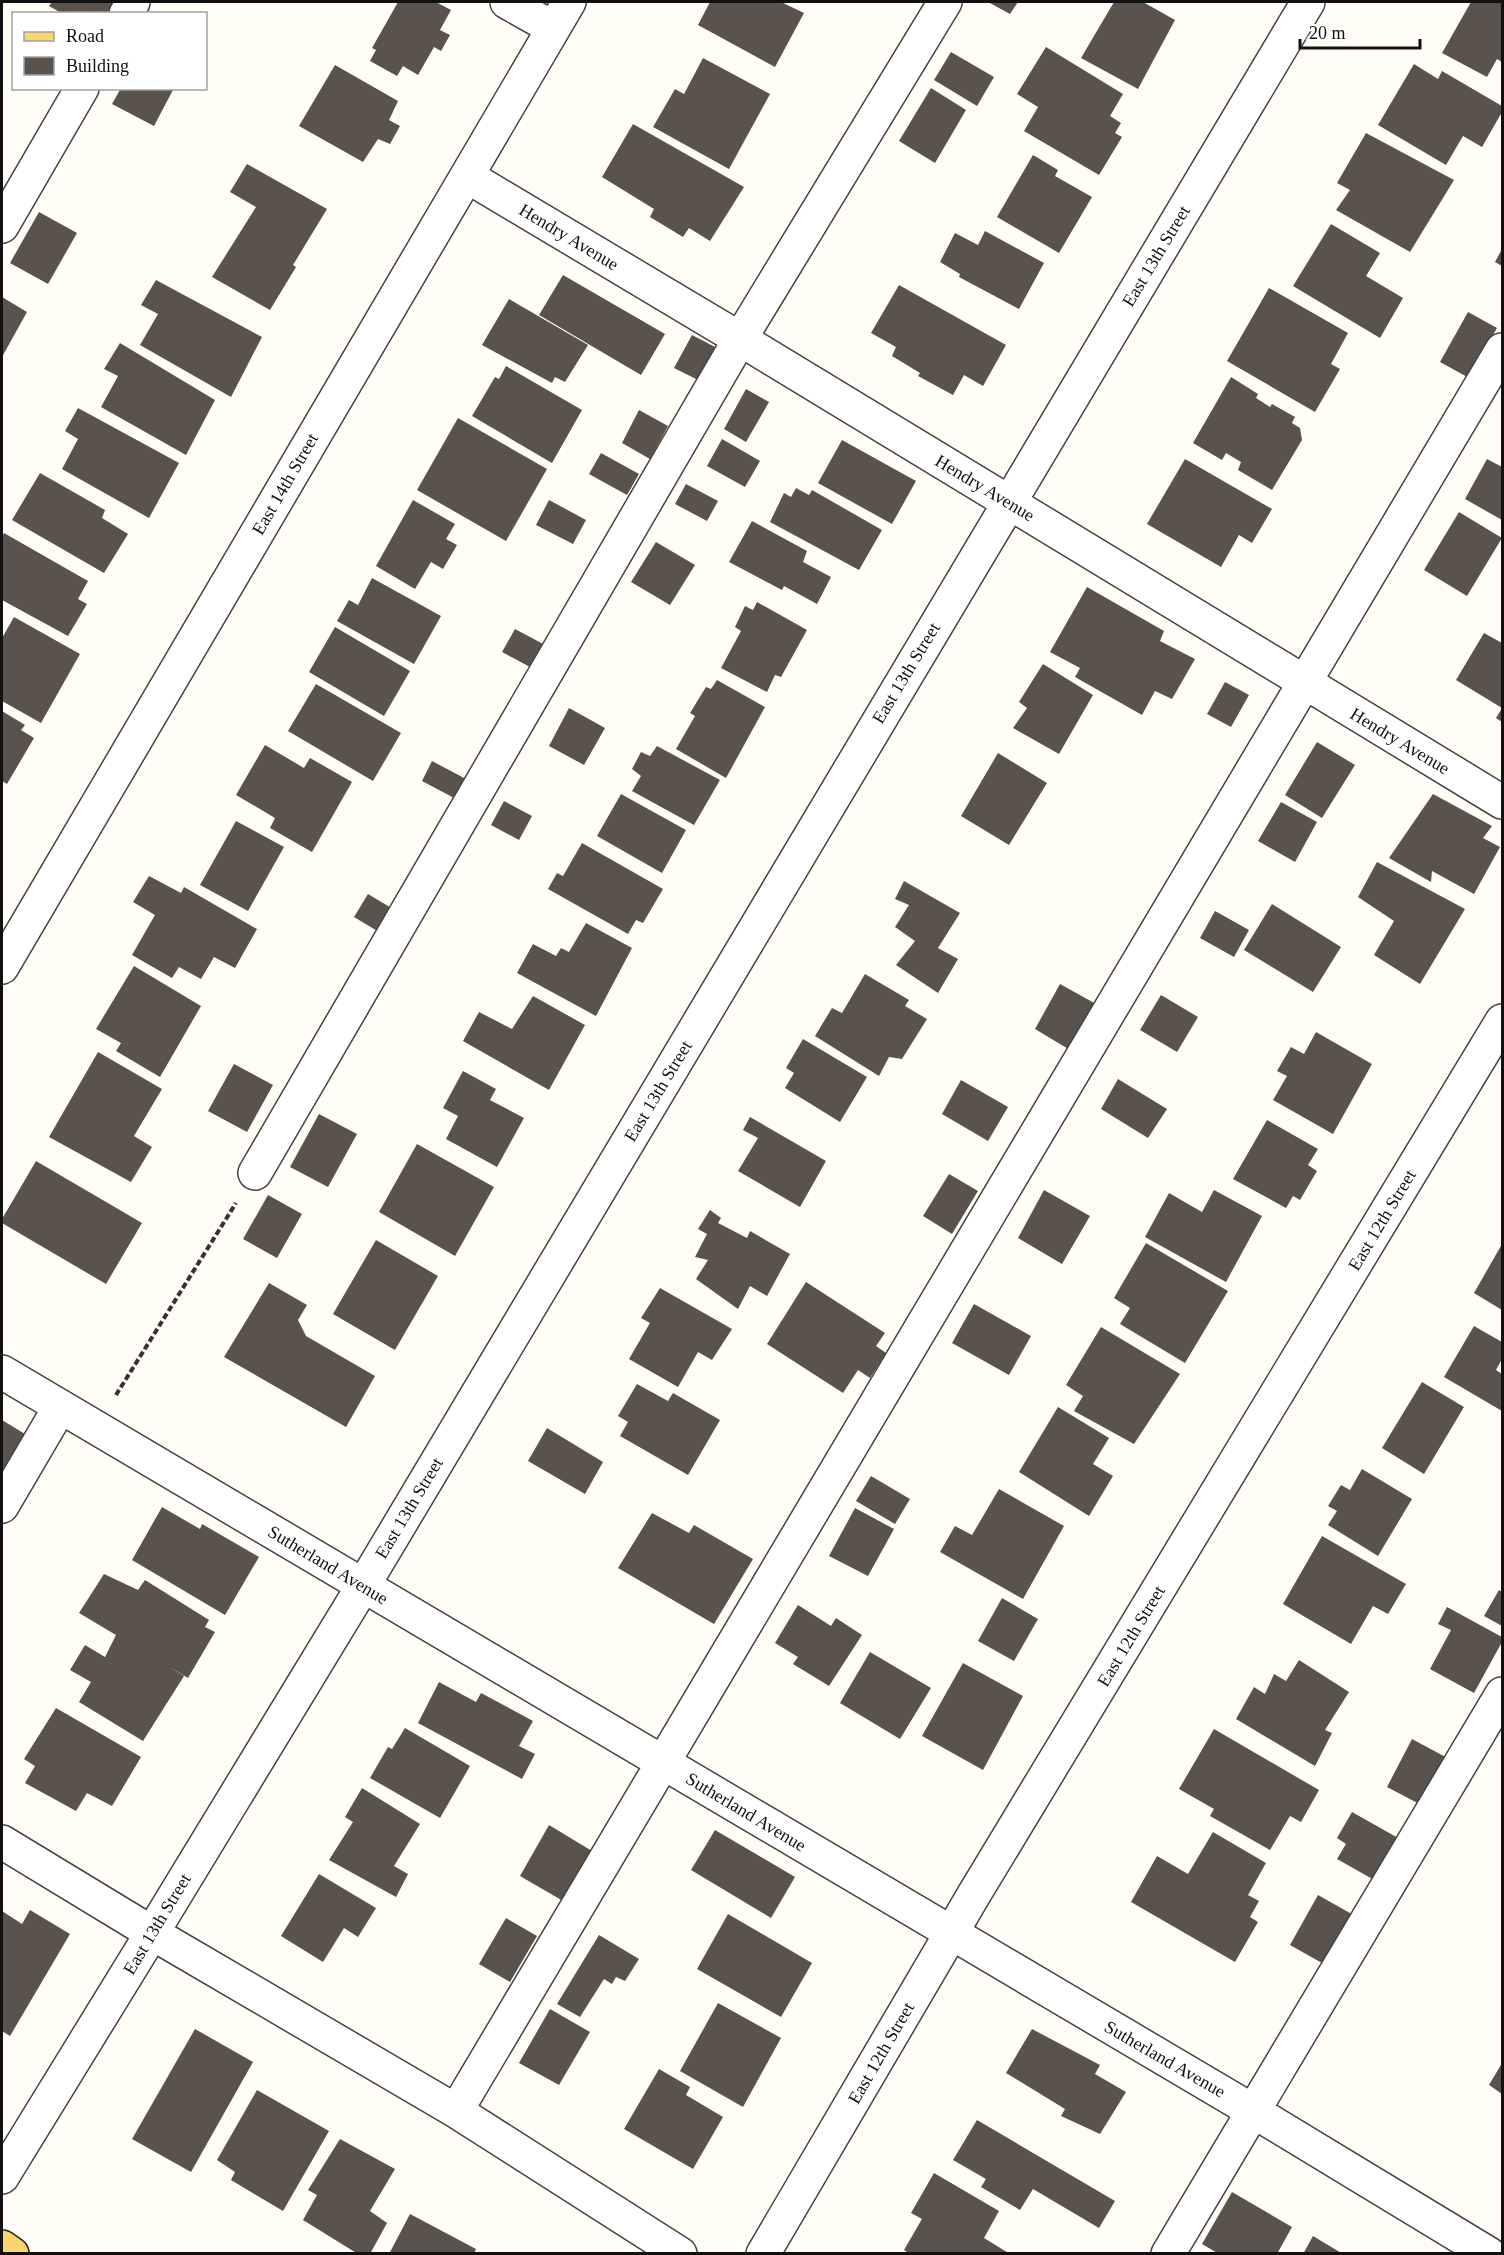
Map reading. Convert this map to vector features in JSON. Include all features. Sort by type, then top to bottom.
[{"type":"main road","points":[[2,2247],[12,2253]]},
{"type":"street","points":[[507,2],[561,15]]},
{"type":"street","points":[[255,1173],[740,339],[945,2]]},
{"type":"street","name":"East 13th Street","points":[[2,2176],[363,1586],[1308,2]]},
{"type":"street","name":"East 14th Street","points":[[2,967],[561,15]]},
{"type":"street","points":[[2,226],[81,90]]},
{"type":"street","name":"Hendry Avenue","points":[[467,176],[1503,802]]},
{"type":"street","points":[[456,2110],[1503,350]]},
{"type":"street","name":"East 12th Street","points":[[763,2253],[951,1933],[1503,1021]]},
{"type":"street","name":"Sutherland Avenue","points":[[2,1372],[1253,2110],[1490,2253]]},
{"type":"street","points":[[2,1506],[60,1407]]},
{"type":"street","points":[[1168,2253],[1503,1694]]},
{"type":"street","points":[[2,1842],[152,1933],[456,2110],[680,2253]]},
{"type":"path","points":[[96,1426],[255,1173]]},
{"type":"building","points":[[52,2],[114,2],[108,12],[60,12],[49,6]]},
{"type":"building","points":[[398,2],[436,2],[451,10],[440,30],[450,35],[441,51],[434,47],[418,75],[403,66],[397,76],[370,61],[376,50],[372,48]]},
{"type":"building","points":[[710,2],[781,2],[804,13],[775,67],[698,25]]},
{"type":"building","points":[[988,2],[1018,2],[1010,14]]},
{"type":"building","points":[[1114,2],[1143,2],[1175,20],[1138,89],[1081,58]]},
{"type":"building","points":[[1471,2],[1502,2],[1502,62],[1497,59],[1487,77],[1442,53]]},
{"type":"building","points":[[1046,47],[1123,94],[1110,116],[1121,123],[1115,133],[1122,137],[1099,175],[1024,131],[1038,107],[1017,94]]},
{"type":"building","points":[[951,52],[994,77],[977,106],[934,80]]},
{"type":"building","points":[[703,58],[770,94],[729,169],[653,127],[675,89],[684,94]]},
{"type":"building","points":[[1414,64],[1438,79],[1442,71],[1502,106],[1502,112],[1482,147],[1463,136],[1446,165],[1378,125]]},
{"type":"building","points":[[335,65],[398,101],[389,120],[400,126],[390,144],[378,139],[363,162],[299,126]]},
{"type":"building","points":[[931,88],[966,110],[935,163],[899,141]]},
{"type":"building","points":[[120,90],[173,90],[154,126],[112,104]]},
{"type":"building","points":[[633,124],[744,187],[710,241],[689,228],[683,237],[650,217],[654,209],[602,177]]},
{"type":"building","points":[[1366,133],[1454,180],[1410,252],[1336,210],[1350,190],[1337,183]]},
{"type":"building","points":[[1033,155],[1058,170],[1055,176],[1092,197],[1059,253],[997,217]]},
{"type":"building","points":[[247,164],[327,209],[293,265],[296,267],[270,310],[212,277],[256,207],[230,192]]},
{"type":"building","points":[[39,212],[77,233],[48,284],[10,263]]},
{"type":"building","points":[[1331,224],[1380,253],[1366,276],[1403,298],[1380,338],[1293,286]]},
{"type":"building","points":[[985,231],[1044,263],[1019,309],[959,277],[960,274],[940,262],[955,233],[978,245]]},
{"type":"building","points":[[1502,249],[1502,266],[1495,262]]},
{"type":"building","points":[[563,275],[665,334],[641,375],[539,315]]},
{"type":"building","points":[[156,280],[262,337],[231,397],[140,345],[158,314],[141,305]]},
{"type":"building","points":[[899,285],[1006,345],[983,386],[964,375],[953,395],[918,376],[920,373],[892,356],[896,347],[871,333]]},
{"type":"building","points":[[1269,288],[1348,333],[1331,364],[1340,369],[1315,412],[1227,361]]},
{"type":"building","points":[[2,297],[27,312],[2,357]]},
{"type":"building","points":[[509,299],[588,345],[565,382],[555,377],[552,383],[482,345]]},
{"type":"building","points":[[1468,312],[1497,328],[1469,378],[1440,362]]},
{"type":"building","points":[[692,335],[721,350],[702,382],[674,368]]},
{"type":"building","points":[[120,343],[215,400],[186,455],[101,407],[118,376],[104,369]]},
{"type":"building","points":[[506,366],[582,410],[552,463],[472,416],[495,377],[499,379]]},
{"type":"building","points":[[1231,377],[1258,394],[1256,398],[1270,407],[1272,404],[1295,417],[1292,423],[1300,428],[1302,440],[1272,490],[1238,470],[1241,462],[1226,453],[1222,460],[1193,443]]},
{"type":"building","points":[[746,389],[769,402],[746,442],[724,429]]},
{"type":"building","points":[[78,408],[179,463],[149,518],[62,469],[78,439],[65,431]]},
{"type":"building","points":[[639,410],[668,426],[650,459],[622,443]]},
{"type":"building","points":[[458,418],[547,469],[506,541],[417,490]]},
{"type":"building","points":[[722,439],[760,461],[745,487],[707,466]]},
{"type":"building","points":[[842,440],[916,481],[892,524],[818,483]]},
{"type":"building","points":[[601,453],[639,474],[627,495],[589,474]]},
{"type":"building","points":[[1185,459],[1272,509],[1252,543],[1239,535],[1221,567],[1147,524]]},
{"type":"building","points":[[1487,459],[1502,467],[1502,520],[1465,499]]},
{"type":"building","points":[[40,473],[105,510],[102,518],[128,534],[104,573],[12,520]]},
{"type":"building","points":[[686,484],[718,501],[707,521],[675,504]]},
{"type":"building","points":[[796,488],[809,495],[812,490],[882,530],[859,570],[770,522],[784,493],[791,497]]},
{"type":"building","points":[[413,500],[455,524],[446,539],[457,545],[443,569],[431,562],[415,589],[376,566]]},
{"type":"building","points":[[549,500],[586,520],[573,544],[536,525]]},
{"type":"building","points":[[1459,512],[1502,538],[1467,596],[1424,570]]},
{"type":"building","points":[[752,521],[807,551],[803,562],[831,577],[817,604],[784,586],[782,590],[729,562]]},
{"type":"building","points":[[4,533],[88,581],[78,599],[87,604],[68,636],[2,600],[2,537]]},
{"type":"building","points":[[656,542],[695,565],[670,605],[631,582]]},
{"type":"building","points":[[372,578],[441,616],[414,664],[337,621],[349,600],[358,605]]},
{"type":"building","points":[[1087,587],[1164,631],[1160,641],[1195,659],[1172,699],[1155,691],[1142,715],[1075,677],[1080,668],[1050,652]]},
{"type":"building","points":[[757,602],[807,630],[781,677],[775,675],[767,692],[721,668],[741,631],[735,627],[745,606],[753,610]]},
{"type":"building","points":[[14,617],[80,654],[41,723],[2,701],[2,638]]},
{"type":"building","points":[[335,627],[410,671],[384,716],[309,672]]},
{"type":"building","points":[[515,629],[545,645],[532,668],[502,652]]},
{"type":"building","points":[[1484,633],[1502,643],[1502,708],[1456,680]]},
{"type":"building","points":[[1043,664],[1093,695],[1059,754],[1013,728],[1027,708],[1019,702]]},
{"type":"building","points":[[717,680],[765,707],[726,778],[676,749],[695,716],[690,713],[706,687],[711,689]]},
{"type":"building","points":[[1225,682],[1249,695],[1231,727],[1207,714]]},
{"type":"building","points":[[316,684],[401,733],[373,781],[288,731]]},
{"type":"building","points":[[569,708],[605,728],[584,765],[549,746]]},
{"type":"building","points":[[1502,708],[1502,722],[1496,718]]},
{"type":"building","points":[[2,711],[25,725],[21,730],[34,738],[7,784],[2,781]]},
{"type":"building","points":[[1317,742],[1355,765],[1322,818],[1285,795]]},
{"type":"building","points":[[265,745],[304,768],[310,758],[352,782],[312,852],[270,828],[275,818],[236,795]]},
{"type":"building","points":[[657,746],[720,780],[694,825],[632,791],[641,776],[632,769],[641,752],[650,756]]},
{"type":"building","points":[[998,753],[1047,783],[1009,845],[961,816]]},
{"type":"building","points":[[432,761],[466,779],[456,799],[422,781]]},
{"type":"building","points":[[621,794],[686,830],[662,873],[597,836]]},
{"type":"building","points":[[1433,794],[1492,826],[1483,838],[1500,847],[1474,894],[1432,871],[1431,882],[1389,858]]},
{"type":"building","points":[[504,801],[532,816],[519,840],[491,825]]},
{"type":"building","points":[[1281,802],[1317,822],[1295,862],[1258,841]]},
{"type":"building","points":[[236,821],[284,847],[248,911],[200,885]]},
{"type":"building","points":[[582,843],[663,889],[643,923],[636,920],[628,934],[548,889],[557,873],[563,876]]},
{"type":"building","points":[[1377,862],[1465,909],[1420,984],[1374,955],[1394,921],[1358,897]]},
{"type":"building","points":[[149,876],[181,893],[184,887],[257,929],[235,968],[214,957],[201,979],[179,967],[172,978],[132,955],[155,915],[133,902]]},
{"type":"building","points":[[904,881],[960,913],[938,948],[958,959],[938,993],[896,965],[915,941],[895,927],[909,905],[895,899]]},
{"type":"building","points":[[368,894],[393,909],[379,932],[354,917]]},
{"type":"building","points":[[1272,904],[1341,947],[1313,992],[1244,950]]},
{"type":"building","points":[[1215,911],[1249,930],[1234,957],[1200,938]]},
{"type":"building","points":[[586,923],[632,948],[596,1016],[517,973],[533,944],[556,956],[561,948],[569,952]]},
{"type":"building","points":[[134,966],[201,1006],[160,1077],[116,1051],[121,1043],[96,1029]]},
{"type":"building","points":[[865,974],[909,1000],[905,1006],[927,1019],[902,1059],[889,1057],[879,1076],[815,1036],[832,1008],[842,1013]]},
{"type":"building","points":[[1060,984],[1096,1004],[1070,1050],[1035,1029]]},
{"type":"building","points":[[1161,995],[1198,1017],[1177,1052],[1140,1030]]},
{"type":"building","points":[[533,996],[585,1025],[549,1090],[463,1041],[479,1012],[512,1029]]},
{"type":"building","points":[[1316,1032],[1372,1064],[1333,1134],[1273,1100],[1287,1076],[1277,1071],[1291,1047],[1304,1054]]},
{"type":"building","points":[[803,1039],[867,1077],[840,1122],[785,1088],[794,1073],[786,1068]]},
{"type":"building","points":[[98,1052],[162,1089],[134,1136],[152,1147],[131,1182],[49,1137]]},
{"type":"building","points":[[234,1064],[273,1085],[247,1132],[208,1111]]},
{"type":"building","points":[[463,1071],[496,1089],[490,1100],[524,1118],[497,1167],[446,1139],[458,1116],[443,1108]]},
{"type":"building","points":[[1118,1079],[1167,1109],[1148,1138],[1101,1109]]},
{"type":"building","points":[[961,1080],[1008,1107],[988,1141],[942,1114]]},
{"type":"building","points":[[319,1114],[357,1134],[328,1187],[290,1167]]},
{"type":"building","points":[[750,1117],[826,1161],[800,1207],[738,1171],[758,1138],[743,1130]]},
{"type":"building","points":[[1267,1120],[1318,1149],[1308,1165],[1317,1171],[1300,1200],[1293,1196],[1286,1208],[1233,1179]]},
{"type":"building","points":[[417,1144],[494,1187],[455,1256],[379,1212]]},
{"type":"building","points":[[36,1161],[142,1223],[106,1284],[2,1223],[2,1219]]},
{"type":"building","points":[[949,1174],[978,1191],[952,1234],[923,1216]]},
{"type":"building","points":[[1044,1190],[1090,1216],[1062,1264],[1018,1238]]},
{"type":"building","points":[[1214,1190],[1262,1216],[1226,1282],[1145,1237],[1169,1193],[1202,1212]]},
{"type":"building","points":[[268,1195],[302,1214],[277,1258],[243,1239]]},
{"type":"building","points":[[710,1210],[721,1218],[718,1223],[747,1238],[750,1231],[790,1254],[767,1296],[750,1286],[738,1309],[696,1279],[708,1260],[695,1257],[707,1234],[698,1229]]},
{"type":"building","points":[[376,1240],[438,1276],[395,1350],[333,1314]]},
{"type":"building","points":[[1146,1243],[1228,1291],[1185,1363],[1120,1324],[1130,1308],[1114,1298]]},
{"type":"building","points":[[1502,1244],[1502,1310],[1474,1293]]},
{"type":"building","points":[[806,1282],[885,1333],[876,1346],[886,1353],[870,1378],[858,1370],[843,1393],[767,1344]]},
{"type":"building","points":[[269,1283],[307,1305],[298,1320],[306,1336],[375,1376],[346,1427],[224,1357]]},
{"type":"building","points":[[660,1288],[732,1329],[712,1360],[698,1352],[678,1387],[629,1359],[650,1323],[641,1318]]},
{"type":"building","points":[[974,1304],[1031,1336],[1009,1375],[952,1343]]},
{"type":"building","points":[[1474,1326],[1502,1342],[1502,1359],[1496,1370],[1502,1374],[1502,1411],[1444,1377]]},
{"type":"building","points":[[1101,1327],[1180,1374],[1134,1444],[1074,1411],[1083,1396],[1066,1385]]},
{"type":"building","points":[[1422,1382],[1464,1407],[1424,1474],[1382,1448]]},
{"type":"building","points":[[637,1384],[668,1401],[673,1393],[720,1420],[688,1475],[620,1436],[628,1422],[618,1416]]},
{"type":"building","points":[[1058,1407],[1109,1438],[1093,1464],[1113,1476],[1089,1516],[1019,1472]]},
{"type":"building","points":[[2,1420],[25,1434],[2,1477]]},
{"type":"building","points":[[547,1428],[603,1462],[585,1494],[528,1461]]},
{"type":"building","points":[[1362,1469],[1412,1499],[1378,1556],[1328,1525],[1337,1511],[1328,1506],[1341,1485],[1350,1490]]},
{"type":"building","points":[[871,1476],[910,1499],[895,1524],[856,1501]]},
{"type":"building","points":[[999,1489],[1064,1526],[1023,1599],[940,1552],[955,1526],[972,1535]]},
{"type":"building","points":[[162,1507],[200,1529],[202,1524],[259,1557],[225,1615],[132,1560]]},
{"type":"building","points":[[855,1508],[894,1529],[868,1576],[829,1556]]},
{"type":"building","points":[[652,1513],[689,1533],[694,1525],[753,1559],[714,1624],[618,1568]]},
{"type":"building","points":[[1322,1536],[1406,1584],[1388,1614],[1373,1606],[1351,1644],[1283,1604]]},
{"type":"building","points":[[104,1574],[138,1590],[145,1580],[209,1620],[205,1627],[215,1632],[188,1678],[168,1666],[184,1676],[143,1741],[79,1702],[91,1682],[70,1670],[85,1645],[105,1657],[116,1635],[79,1613]]},
{"type":"building","points":[[1499,1590],[1502,1592],[1502,1626],[1484,1616]]},
{"type":"building","points":[[1002,1598],[1038,1619],[1014,1661],[978,1641]]},
{"type":"building","points":[[798,1605],[831,1626],[836,1618],[862,1635],[829,1686],[793,1664],[798,1657],[775,1643]]},
{"type":"building","points":[[1447,1607],[1502,1637],[1502,1642],[1474,1693],[1430,1669],[1451,1630],[1438,1624]]},
{"type":"building","points":[[870,1652],[931,1688],[900,1739],[840,1703]]},
{"type":"building","points":[[1299,1660],[1349,1692],[1325,1730],[1332,1733],[1315,1766],[1236,1719],[1254,1687],[1265,1694],[1274,1674],[1286,1681]]},
{"type":"building","points":[[963,1663],[1023,1696],[983,1770],[922,1736]]},
{"type":"building","points":[[439,1682],[476,1702],[481,1693],[533,1721],[519,1746],[535,1754],[522,1779],[418,1723]]},
{"type":"building","points":[[56,1708],[141,1757],[112,1806],[87,1793],[76,1811],[25,1783],[35,1766],[24,1759]]},
{"type":"building","points":[[405,1728],[470,1766],[440,1818],[370,1778],[388,1747],[392,1749]]},
{"type":"building","points":[[1214,1729],[1319,1790],[1301,1822],[1290,1816],[1270,1850],[1210,1816],[1214,1809],[1179,1789]]},
{"type":"building","points":[[1412,1739],[1453,1761],[1427,1808],[1387,1787]]},
{"type":"building","points":[[362,1788],[420,1824],[394,1866],[408,1874],[396,1897],[329,1860],[353,1822],[345,1817]]},
{"type":"building","points":[[1352,1812],[1407,1843],[1383,1885],[1337,1859],[1346,1844],[1337,1838]]},
{"type":"building","points":[[549,1825],[592,1851],[563,1901],[520,1876]]},
{"type":"building","points":[[715,1830],[795,1877],[771,1918],[691,1870]]},
{"type":"building","points":[[1213,1832],[1266,1863],[1248,1895],[1259,1901],[1250,1917],[1258,1922],[1235,1962],[1131,1902],[1157,1856],[1188,1874]]},
{"type":"building","points":[[319,1874],[376,1908],[358,1937],[344,1928],[323,1962],[281,1936]]},
{"type":"building","points":[[1318,1895],[1357,1917],[1329,1967],[1290,1945]]},
{"type":"building","points":[[30,1910],[70,1934],[10,2036],[2,2031],[2,1911],[22,1924]]},
{"type":"building","points":[[728,1914],[812,1963],[781,2017],[697,1969]]},
{"type":"building","points":[[506,1918],[537,1936],[510,1982],[479,1964]]},
{"type":"building","points":[[599,1935],[639,1959],[625,1981],[616,1977],[612,1984],[604,1979],[580,2017],[557,2004]]},
{"type":"building","points":[[718,2003],[781,2038],[743,2107],[680,2071]]},
{"type":"building","points":[[550,2009],[590,2032],[559,2085],[519,2063]]},
{"type":"building","points":[[195,2029],[253,2062],[191,2172],[132,2139]]},
{"type":"building","points":[[1032,2029],[1100,2065],[1095,2074],[1126,2092],[1100,2134],[1061,2116],[1065,2109],[1006,2073]]},
{"type":"building","points":[[1502,2063],[1502,2094],[1489,2085]]},
{"type":"building","points":[[659,2069],[690,2087],[686,2095],[723,2117],[693,2169],[624,2129]]},
{"type":"building","points":[[257,2090],[329,2131],[283,2211],[231,2180],[235,2172],[217,2160]]},
{"type":"building","points":[[977,2120],[1115,2201],[1099,2228],[1033,2189],[1020,2210],[981,2187],[986,2179],[953,2160]]},
{"type":"building","points":[[340,2139],[395,2169],[370,2211],[387,2223],[370,2254],[358,2254],[303,2220],[317,2195],[308,2190]]},
{"type":"building","points":[[934,2173],[999,2211],[984,2238],[1010,2254],[910,2254],[904,2250],[922,2219],[911,2213]]},
{"type":"building","points":[[1232,2192],[1292,2227],[1277,2254],[1219,2254],[1202,2244]]},
{"type":"building","points":[[410,2214],[476,2249],[474,2254],[389,2254]]},
{"type":"building","points":[[1313,2236],[1343,2254],[1303,2254]]}]
